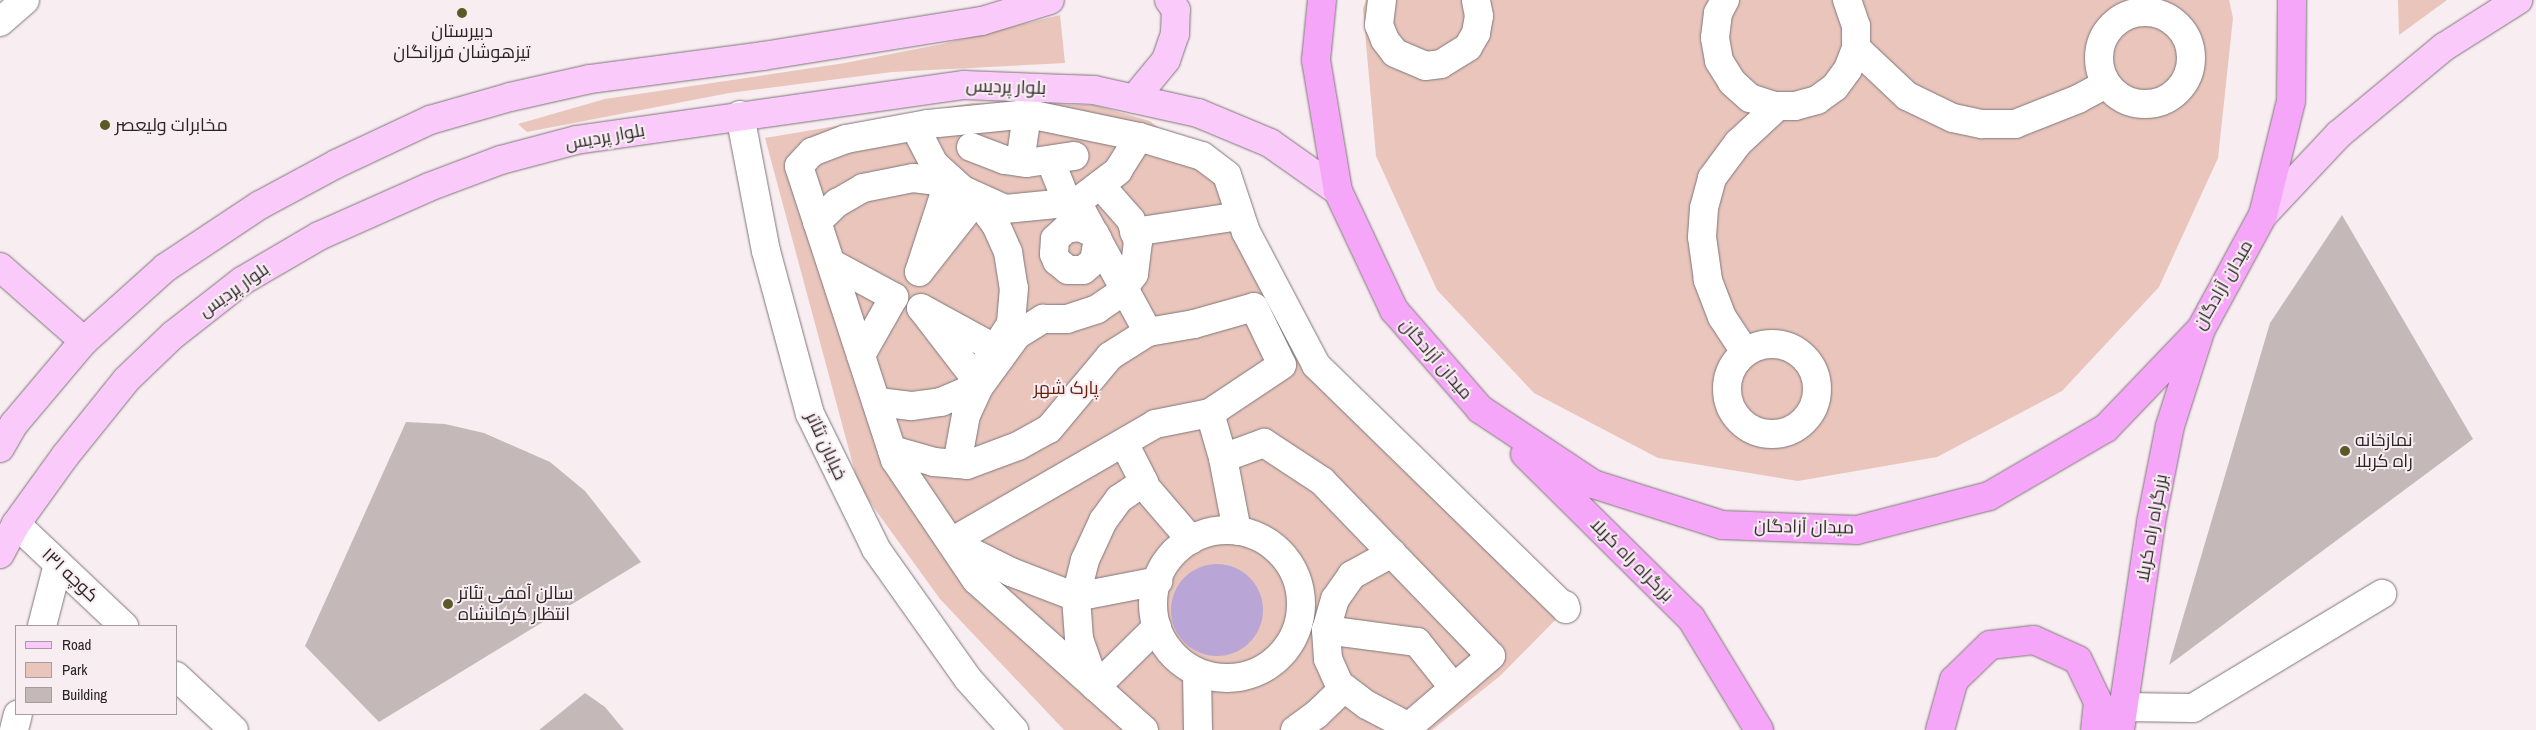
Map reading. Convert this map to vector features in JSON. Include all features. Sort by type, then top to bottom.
[{"type":"highway","name":"میدان آزادگان","points":[[1322,0],[1316,60],[1338,191],[1394,310],[1480,409],[1592,484],[1722,525],[1857,530],[1989,496],[2106,428],[2201,329],[2262,215],[2291,101],[2292,0]]},
{"type":"highway","name":"بزرگراه راه کربلا","points":[[2122,718],[2151,522],[2168,436],[2201,329]]},
{"type":"highway","name":"بزرگراه راه کربلا","points":[[1480,409],[1691,618],[1759,730]]},
{"type":"highway","points":[[1940,730],[1954,680],[1990,645],[2034,640],[2078,660],[2098,702],[2096,730]]},
{"type":"main road","points":[[0,448],[14,424],[84,341],[165,268],[260,205],[336,164],[430,120],[510,97],[590,79],[763,56],[982,21],[1050,0]]},
{"type":"main road","points":[[1134,98],[1166,60],[1172,42],[1176,10],[1169,0]]},
{"type":"main road","points":[[2262,215],[2338,135],[2444,47],[2518,0]]},
{"type":"main road","name":"بلوار پردیس","points":[[0,554],[16,524],[64,456],[120,388],[172,335],[242,281],[318,236],[429,187],[501,160],[576,140],[964,84],[1094,90],[1198,113],[1270,143],[1338,191]]},
{"type":"main road","points":[[0,266],[84,341]]},
{"type":"street","points":[[0,22],[25,0]]},
{"type":"street","points":[[1382,0],[1379,25],[1385,40],[1395,53],[1425,66],[1440,64],[1468,47],[1476,33],[1479,16],[1476,0]]},
{"type":"street","points":[[1726,0],[1718,13],[1715,38],[1719,61],[1732,82],[1750,98],[1778,106],[1796,106],[1816,100],[1835,87],[1848,69],[1856,48],[1856,26],[1847,0]]},
{"type":"street","points":[[1856,48],[1907,96],[1953,118],[1982,124],[2015,124],[2078,99],[2106,84]]},
{"type":"street","points":[[1745,352],[1722,317],[1708,280],[1702,237],[1704,208],[1717,171],[1738,143],[1778,106]]},
{"type":"street","name":"خیابان تئاتر","points":[[740,115],[766,251],[810,414],[876,550],[968,679],[1014,730]]},
{"type":"street","points":[[861,355],[894,297],[893,287],[900,276],[919,273],[977,199],[995,155],[1026,115]]},
{"type":"street","points":[[1144,730],[976,580],[895,460],[799,166],[812,152],[846,140],[915,127],[1026,115],[1139,137],[1202,156],[1227,175],[1240,216],[1316,365],[1566,609],[1565,604]]},
{"type":"street","points":[[876,402],[910,406],[941,402],[967,391],[1011,324],[1014,288],[1008,252],[996,225],[977,199],[963,190],[934,164],[915,127]]},
{"type":"street","points":[[817,222],[836,203],[863,188],[888,181],[914,178],[938,181],[977,199],[1005,209],[1073,203],[1118,172],[1139,137]]},
{"type":"street","points":[[995,155],[1062,158],[1073,203],[1096,237],[1148,332]]},
{"type":"street","points":[[957,464],[966,415],[979,387],[1018,335],[1043,319],[1067,319],[1097,309],[1124,288],[1134,274],[1138,242],[1131,220],[1119,204],[1100,185]]},
{"type":"street","points":[[919,273],[948,186]]},
{"type":"street","points":[[1134,232],[1240,216]]},
{"type":"street","points":[[831,263],[894,297],[903,308],[921,308],[996,349]]},
{"type":"street","points":[[919,273],[927,281],[930,292],[921,308]]},
{"type":"street","points":[[892,450],[934,462],[967,465],[1018,446],[1049,429],[1110,356],[1148,332],[1254,307],[1282,365],[1210,413],[1154,424],[951,542]]},
{"type":"street","points":[[921,308],[975,378]]},
{"type":"street","points":[[1210,413],[1223,458],[1237,531]]},
{"type":"street","points":[[1124,443],[1144,482],[1142,483],[1191,540]]},
{"type":"street","points":[[1223,458],[1264,443],[1322,481],[1491,656],[1407,728],[1367,705],[1344,688],[1328,659],[1326,630],[1335,599],[1352,575]]},
{"type":"street","points":[[1096,687],[1079,639],[1076,597],[1085,560],[1103,521],[1119,499],[1142,483]]},
{"type":"street","name":"کوچه ۱۳۱","points":[[16,524],[123,625]]},
{"type":"street","points":[[1219,530],[1237,531],[1266,540],[1284,555],[1297,576],[1302,601],[1299,626],[1290,643],[1268,667],[1245,677],[1221,679],[1197,673],[1177,659],[1162,640],[1157,627],[1153,593],[1161,570],[1176,551],[1191,540],[1219,530]]},
{"type":"street","points":[[951,542],[1010,572],[1076,597],[1158,580]]},
{"type":"street","points":[[1300,590],[1352,575],[1392,553]]},
{"type":"street","points":[[42,625],[58,564]]},
{"type":"street","points":[[2122,718],[2193,708],[2382,594]]},
{"type":"street","points":[[1417,642],[1447,611]]},
{"type":"street","points":[[1096,687],[1157,627]]},
{"type":"street","points":[[1326,630],[1417,642],[1453,688]]},
{"type":"street","points":[[1290,643],[1328,659]]},
{"type":"street","points":[[1197,673],[1198,730]]},
{"type":"street","points":[[178,678],[234,730]]},
{"type":"street","points":[[1295,730],[1317,714],[1344,688]]},
{"type":"street","points":[[14,730],[18,715]]},
{"type":"green space","points":[[1366,0],[2229,0],[2233,18],[2218,158],[2159,287],[2062,391],[1937,457],[1798,481],[1658,458],[1534,393],[1437,290],[1376,156],[1363,9]]},
{"type":"green space","points":[[2398,0],[2447,0],[2399,35]]},
{"type":"green space","points":[[1060,15],[1065,63],[892,72],[729,93],[527,132],[518,124],[605,99],[845,63],[942,44]]},
{"type":"green space","name":"پارک شهر","points":[[973,103],[1094,105],[1150,121],[1208,169],[1235,205],[1307,375],[1566,609],[1500,676],[1432,730],[1064,730],[940,599],[859,487],[765,138]]},
{"type":"shaded area","points":[[1208,564],[1226,564],[1243,571],[1256,584],[1263,601],[1263,619],[1256,636],[1243,649],[1226,656],[1208,656],[1191,649],[1178,636],[1171,619],[1171,601],[1178,584],[1191,571]]},
{"type":"building","name":"نمازخانه راه کربلا","points":[[2342,215],[2473,439],[2169,665],[2270,323]]},
{"type":"building","name":"سالن آمفی تئاتر انتظار کرمانشاه","points":[[406,422],[445,424],[484,433],[550,462],[585,491],[641,562],[379,722],[305,646]]},
{"type":"building","points":[[585,693],[605,707],[624,730],[539,730]]},
{"type":"place","name":"دبیرستان تیزهوشان فرزانگان","points":[[462,13]]},
{"type":"place","name":"مخابرات ولیعصر","points":[[105,125]]},
{"type":"place","name":"نمازخانه راه کربلا","points":[[2345,451]]},
{"type":"place","name":"سالن آمفی تئاتر انتظار کرمانشاه","points":[[448,604]]}]
